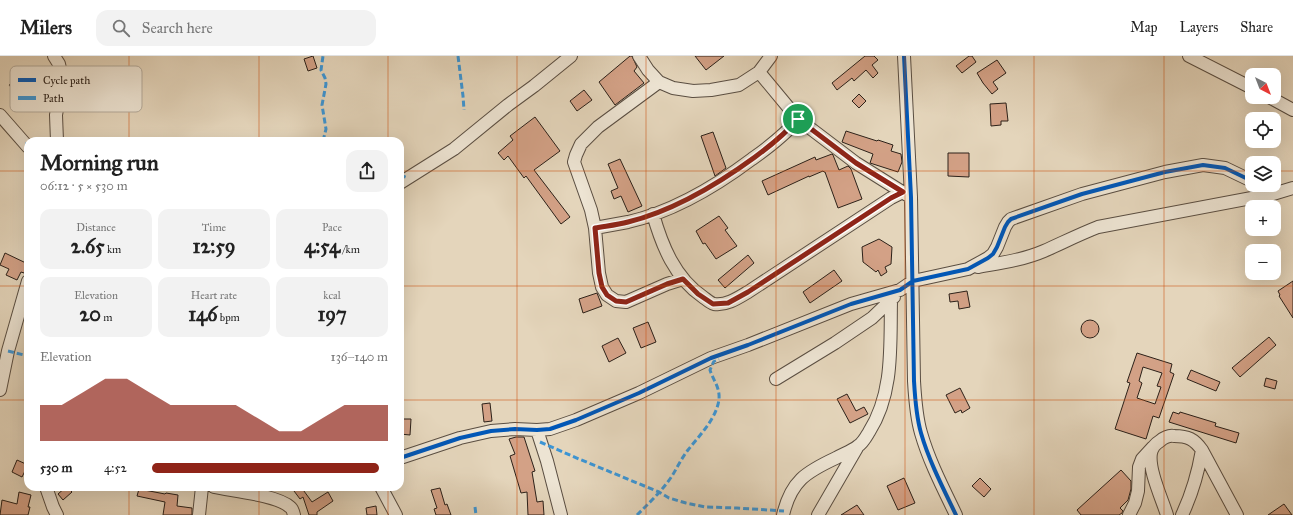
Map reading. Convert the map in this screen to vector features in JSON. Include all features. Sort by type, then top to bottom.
[{"type":"street","points":[[54,56],[59,66]]},
{"type":"street","points":[[404,180],[454,149],[571,56]]},
{"type":"street","points":[[639,56],[648,70],[659,82],[672,88],[693,91],[711,90],[738,84],[760,72],[771,56]]},
{"type":"street","points":[[904,56],[907,195],[913,281],[914,381],[916,408],[921,432],[935,470],[956,515]]},
{"type":"street","points":[[1189,56],[1245,84]]},
{"type":"street","points":[[760,72],[798,119],[856,163],[907,195]]},
{"type":"street","points":[[659,82],[598,127],[581,144],[574,162],[595,228],[599,273],[602,287],[607,295],[616,301],[626,302],[667,284],[683,279]]},
{"type":"street","points":[[1281,104],[1293,110]]},
{"type":"street","points":[[57,112],[57,137]]},
{"type":"street","points":[[0,116],[24,143]]},
{"type":"street","points":[[595,228],[628,222],[652,214],[700,193],[738,170],[777,140],[798,119]]},
{"type":"street","points":[[968,269],[993,254],[998,247],[1005,227],[1011,219],[1082,194],[1165,172],[1203,165],[1225,168],[1245,178]]},
{"type":"street","points":[[776,379],[835,343],[872,318],[891,301],[900,290],[913,281],[1009,262],[1043,251],[1098,227],[1273,194],[1293,188]]},
{"type":"street","points":[[652,214],[663,246],[683,279],[698,294],[713,304],[728,303],[748,292],[885,202],[907,195]]},
{"type":"street","points":[[404,457],[454,440],[491,430],[550,429],[576,420],[639,393],[711,358],[851,304],[900,290]]},
{"type":"street","points":[[0,390],[4,350],[24,292]]},
{"type":"street","points":[[818,515],[858,446],[865,439],[875,422],[887,384],[890,368],[891,301]]},
{"type":"street","points":[[537,430],[547,461],[561,515]]},
{"type":"street","points":[[1130,515],[1138,491],[1142,458],[1154,445],[1162,439],[1172,435],[1184,436],[1196,442],[1202,450],[1238,515]]},
{"type":"street","points":[[1154,445],[1150,459],[1152,470],[1167,515]]},
{"type":"street","points":[[783,515],[791,491],[798,481],[808,473],[858,446]]},
{"type":"street","points":[[1182,515],[1190,499],[1197,478],[1202,450]]},
{"type":"street","points":[[47,491],[57,515]]},
{"type":"street","points":[[199,515],[202,491]]},
{"type":"street","points":[[237,491],[260,495],[284,503],[292,509],[294,515]]},
{"type":"street","points":[[383,491],[396,515]]},
{"type":"building","points":[[313,56],[317,68],[308,71],[304,59]]},
{"type":"building","points":[[630,56],[632,56],[637,67],[634,71],[644,83],[615,105],[599,82]]},
{"type":"building","points":[[695,56],[724,56],[706,70]]},
{"type":"building","points":[[865,56],[874,56],[878,60],[872,65],[878,73],[873,78],[866,70],[854,81],[852,78],[837,90],[832,83]]},
{"type":"building","points":[[969,56],[972,56],[976,62],[962,73],[956,66]]},
{"type":"building","points":[[997,60],[1006,73],[993,82],[998,89],[992,94],[977,73]]},
{"type":"building","points":[[584,90],[592,100],[577,111],[570,101]]},
{"type":"building","points":[[859,94],[866,101],[859,108],[852,101]]},
{"type":"building","points":[[1006,103],[1008,121],[1001,121],[1001,125],[991,126],[990,104]]},
{"type":"building","points":[[535,117],[560,151],[534,170],[570,217],[561,224],[526,176],[524,178],[508,156],[504,160],[498,153],[513,140],[510,136]]},
{"type":"building","points":[[846,131],[893,145],[891,151],[901,154],[902,162],[898,172],[870,163],[873,154],[842,142]]},
{"type":"building","points":[[713,132],[726,168],[715,176],[701,136]]},
{"type":"building","points":[[948,153],[969,153],[969,177],[948,176]]},
{"type":"building","points":[[832,154],[839,170],[848,166],[851,169],[862,199],[838,208],[825,172],[823,171],[768,195],[762,181],[815,157],[816,160]]},
{"type":"building","points":[[620,159],[642,206],[628,212],[621,196],[614,199],[611,191],[618,188],[608,164]]},
{"type":"building","points":[[719,216],[728,228],[725,230],[737,246],[716,259],[705,243],[703,244],[696,231]]},
{"type":"building","points":[[879,239],[892,247],[891,264],[885,267],[887,272],[881,276],[878,270],[876,272],[863,262],[862,247]]},
{"type":"building","points":[[5,253],[24,262],[24,273],[21,272],[17,280],[6,275],[9,269],[0,265]]},
{"type":"building","points":[[748,255],[754,263],[725,288],[718,280]]},
{"type":"building","points":[[834,270],[842,281],[810,303],[803,292]]},
{"type":"building","points":[[1293,281],[1293,318],[1279,296],[1278,291]]},
{"type":"building","points":[[967,291],[970,307],[959,309],[958,301],[950,302],[949,294]]},
{"type":"building","points":[[597,293],[602,306],[583,313],[579,299]]},
{"type":"building","points":[[1090,320],[1096,323],[1099,329],[1096,335],[1090,338],[1084,335],[1081,329],[1084,323]]},
{"type":"building","points":[[648,322],[656,342],[641,348],[633,328]]},
{"type":"building","points":[[1269,337],[1276,345],[1240,377],[1232,368]]},
{"type":"building","points":[[618,338],[626,353],[609,362],[602,346]]},
{"type":"building","points":[[1137,353],[1172,364],[1170,372],[1174,374],[1159,418],[1153,416],[1146,439],[1115,429],[1130,383],[1127,382]],"holes":[[[1143,367],[1162,373],[1157,386],[1161,387],[1155,404],[1137,398],[1142,383],[1139,381]]]},
{"type":"building","points":[[1191,370],[1220,382],[1216,391],[1187,379]]},
{"type":"building","points":[[1266,378],[1277,381],[1275,389],[1264,386]]},
{"type":"building","points":[[960,388],[970,408],[962,413],[961,410],[955,413],[946,395]]},
{"type":"building","points":[[847,394],[856,411],[864,407],[868,414],[850,423],[837,399]]},
{"type":"building","points":[[490,403],[492,421],[484,422],[482,404]]},
{"type":"building","points":[[1173,412],[1179,414],[1180,412],[1216,423],[1215,426],[1239,433],[1236,443],[1169,422]]},
{"type":"building","points":[[404,419],[411,419],[410,435],[404,434]]},
{"type":"building","points":[[524,437],[535,471],[532,472],[537,502],[543,501],[544,515],[528,515],[527,492],[521,493],[510,456],[515,454],[509,439]]},
{"type":"building","points":[[17,460],[24,463],[24,473],[22,477],[12,472]]},
{"type":"building","points":[[1121,470],[1131,481],[1131,489],[1128,500],[1120,508],[1123,511],[1122,513],[1119,515],[1081,515],[1077,510]]},
{"type":"building","points":[[904,478],[915,503],[898,510],[887,486]]},
{"type":"building","points":[[980,478],[991,489],[984,497],[972,486]]},
{"type":"building","points":[[440,488],[445,505],[447,504],[451,515],[436,515],[434,509],[437,508],[431,490]]},
{"type":"building","points":[[61,491],[72,492],[63,500],[58,494]]},
{"type":"building","points":[[138,491],[178,495],[177,506],[192,508],[192,515],[163,515],[165,502],[137,496]]},
{"type":"building","points":[[294,491],[304,491],[312,502],[328,492],[333,501],[317,512],[317,515],[309,515],[303,497],[300,499]]},
{"type":"building","points":[[19,492],[31,495],[28,515],[0,515],[2,500],[17,504]]},
{"type":"building","points":[[1284,504],[1292,515],[1268,515]]},
{"type":"building","points":[[857,505],[864,515],[841,515]]},
{"type":"building","points":[[376,506],[377,515],[367,515],[366,508]]},
{"type":"marked path","points":[[323,56],[321,70],[326,84],[322,105],[326,129],[324,137]]},
{"type":"marked path","points":[[458,56],[464,110]]},
{"type":"marked path","points":[[404,176],[408,178]]},
{"type":"marked path","points":[[8,351],[24,355]]},
{"type":"marked path","points":[[637,515],[655,497],[672,476],[686,453],[715,413],[718,406],[719,395],[710,370],[714,361],[719,359]]},
{"type":"marked path","points":[[540,442],[659,492],[669,498],[686,503],[705,507],[784,511]]},
{"type":"marked path","points":[[475,507],[476,515]]},
{"type":"cycle path","points":[[904,56],[911,197],[914,381],[916,407],[919,427],[928,454],[956,515]]},
{"type":"cycle path","points":[[404,457],[460,438],[491,431],[550,429],[576,420],[639,393],[711,358],[851,304],[900,290],[913,281],[968,269],[993,254],[1005,227],[1011,219],[1082,194],[1165,172],[1203,165],[1225,168],[1245,178]]},
{"type":"route","points":[[798,119],[856,163],[903,192],[891,198],[748,292],[728,303],[713,304],[698,294],[683,279],[667,284],[626,302],[616,301],[607,295],[602,287],[599,273],[595,228],[628,222],[652,214],[700,193],[738,170],[762,152],[777,140],[798,119]]}]
